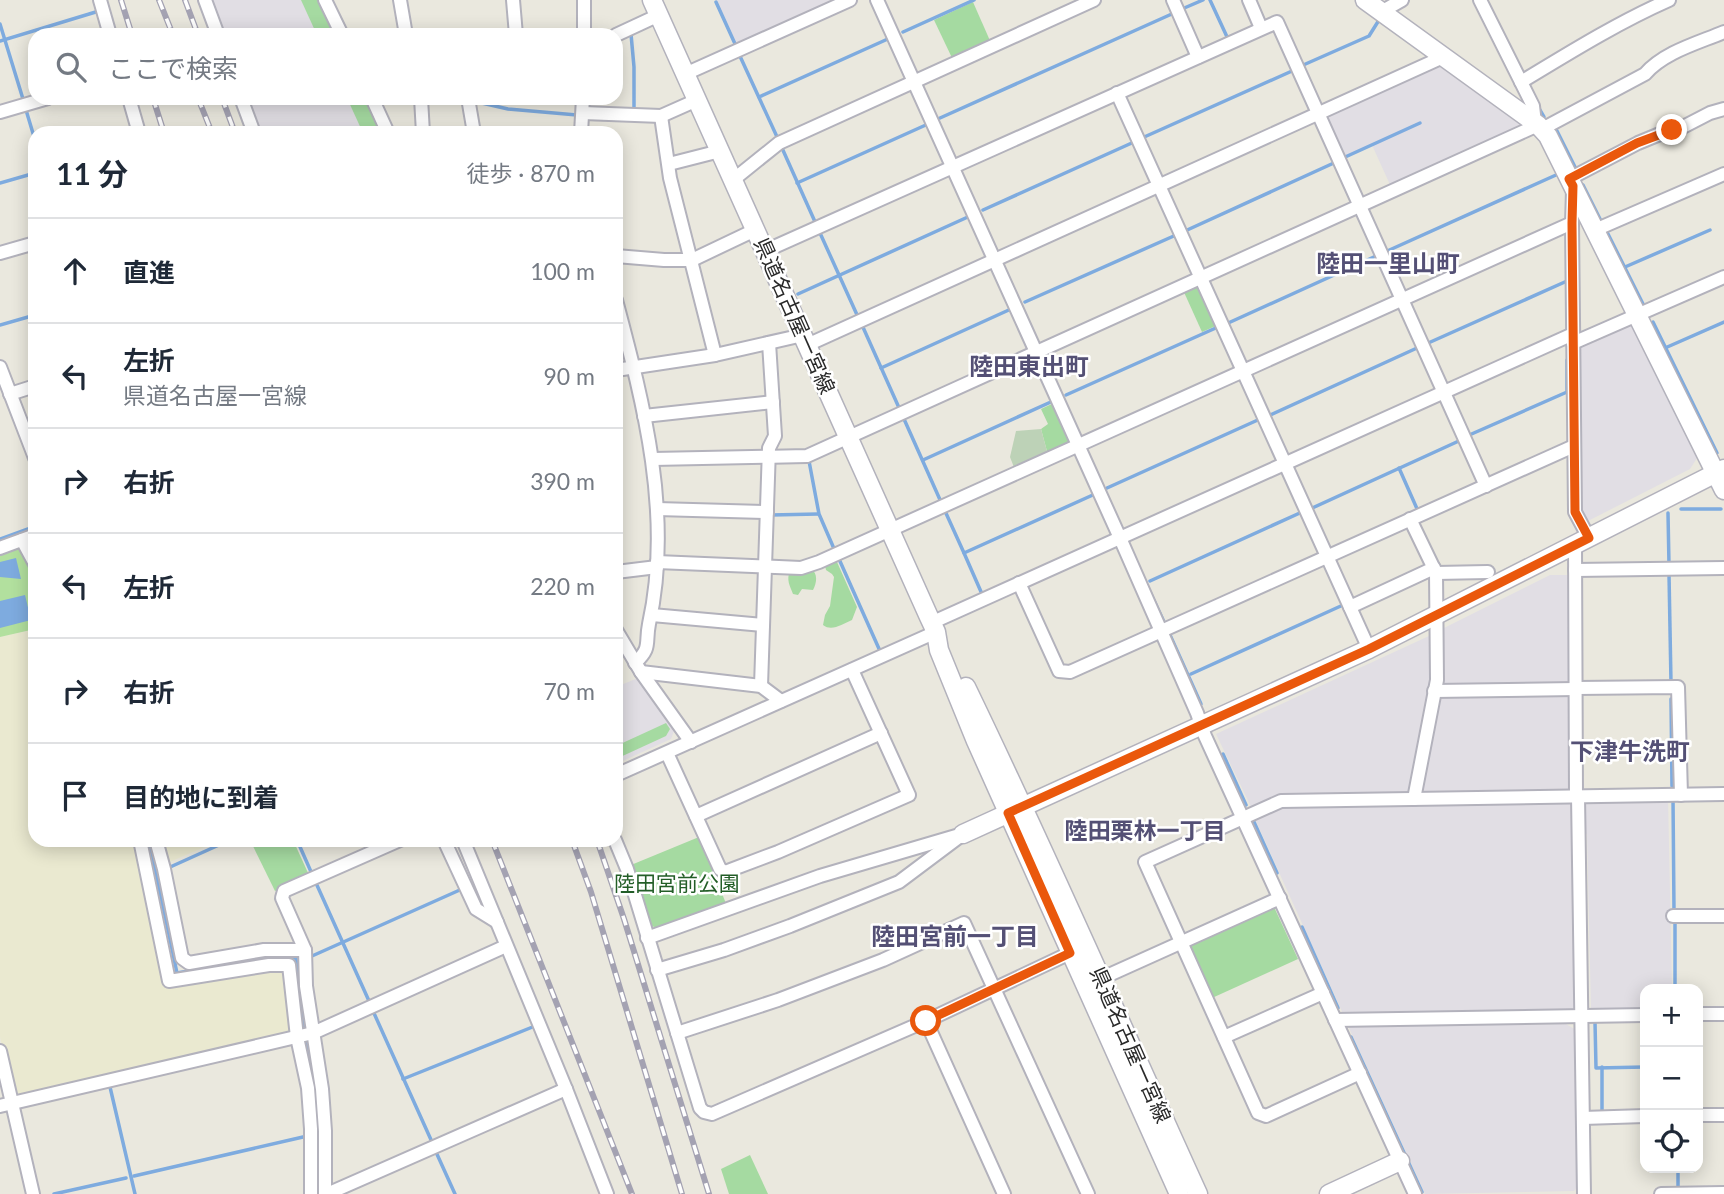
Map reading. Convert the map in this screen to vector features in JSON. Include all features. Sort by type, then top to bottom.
[{"type":"main road","points":[[1365,0],[1548,136],[1637,315],[1720,471],[1724,490]]},
{"type":"main road","name":"県道名古屋一宮線","points":[[655,8],[934,627],[939,650],[976,741],[1016,809],[1100,979],[1198,1194]]},
{"type":"main road","points":[[963,834],[1369,649],[1720,471]]},
{"type":"main road","name":"県道名古屋一宮線","points":[[1016,809],[1070,953],[1179,1194]]},
{"type":"main road","points":[[1329,1194],[1400,1161]]},
{"type":"street","points":[[100,0],[108,28]]},
{"type":"street","points":[[205,0],[215,28]]},
{"type":"street","points":[[326,0],[339,28]]},
{"type":"street","points":[[400,0],[405,28]]},
{"type":"street","points":[[513,0],[515,28]]},
{"type":"street","points":[[584,0],[584,28]]},
{"type":"street","points":[[685,74],[850,0]]},
{"type":"street","points":[[877,0],[1120,538],[1200,725],[1415,1194]]},
{"type":"street","points":[[733,180],[779,143],[1094,0]]},
{"type":"street","points":[[1173,0],[1198,57]]},
{"type":"street","points":[[1249,0],[1261,28]]},
{"type":"street","points":[[1381,12],[1402,0]]},
{"type":"street","points":[[1480,0],[1533,106],[1538,126]]},
{"type":"street","points":[[1521,82],[1587,42],[1669,0]]},
{"type":"street","points":[[623,30],[655,8]]},
{"type":"street","points":[[765,251],[1276,22],[1486,486]]},
{"type":"street","points":[[653,459],[807,456],[1538,126],[1645,74],[1652,66],[1668,57],[1724,32]]},
{"type":"street","points":[[623,369],[715,355],[769,343],[805,340],[994,260],[1443,57]]},
{"type":"street","points":[[1117,93],[1369,649]]},
{"type":"street","points":[[583,113],[661,116],[697,100]]},
{"type":"street","points":[[0,112],[28,104]]},
{"type":"street","points":[[131,105],[137,126]]},
{"type":"street","points":[[244,105],[251,126]]},
{"type":"street","points":[[375,105],[385,126]]},
{"type":"street","points":[[421,105],[423,126]]},
{"type":"street","points":[[469,105],[473,126]]},
{"type":"street","points":[[582,126],[583,105]]},
{"type":"street","points":[[1584,1194],[1575,570],[1582,542],[1575,512],[1571,183],[1637,143],[1724,109]]},
{"type":"street","points":[[661,116],[670,178],[715,355]]},
{"type":"street","points":[[669,164],[720,151]]},
{"type":"street","points":[[1595,230],[1724,174]]},
{"type":"street","points":[[623,571],[657,564],[802,568],[819,562],[1572,223]]},
{"type":"street","points":[[623,257],[692,260],[755,229]]},
{"type":"street","points":[[0,253],[28,245]]},
{"type":"street","points":[[623,772],[852,670],[1019,583],[1444,392],[1724,277]]},
{"type":"street","points":[[623,326],[653,459],[657,509],[657,564],[652,615],[646,653],[638,668]]},
{"type":"street","points":[[761,687],[768,457],[775,436],[769,343]]},
{"type":"street","points":[[0,367],[28,440]]},
{"type":"street","points":[[10,394],[28,388]]},
{"type":"street","points":[[644,416],[773,402]]},
{"type":"street","points":[[1019,583],[1059,671],[1070,672],[1574,446]]},
{"type":"street","points":[[657,509],[767,512]]},
{"type":"street","points":[[1410,519],[1435,571],[1437,680],[1414,799]]},
{"type":"street","points":[[0,548],[28,538]]},
{"type":"street","points":[[1575,570],[1724,568]]},
{"type":"street","points":[[1350,607],[1435,571],[1488,572]]},
{"type":"street","points":[[652,615],[763,625]]},
{"type":"street","points":[[623,642],[638,668],[691,742]]},
{"type":"street","points":[[638,668],[761,687],[781,701]]},
{"type":"street","points":[[667,753],[720,869],[725,872],[909,795],[852,670]]},
{"type":"street","points":[[1434,691],[1678,687],[1681,795]]},
{"type":"street","points":[[695,816],[881,733]]},
{"type":"street","points":[[1360,1073],[1266,1116],[1258,1113],[1145,862],[1281,801],[1724,794]]},
{"type":"street","points":[[647,937],[820,876],[963,834]]},
{"type":"street","points":[[657,970],[777,931],[899,882],[963,834]]},
{"type":"street","points":[[141,847],[169,981],[269,965],[289,965],[323,1100],[326,1194],[566,1089]]},
{"type":"street","points":[[158,847],[182,958],[189,962],[264,950],[305,950]]},
{"type":"street","points":[[311,1194],[305,950],[282,898],[284,891],[384,847]]},
{"type":"street","points":[[447,847],[476,909],[497,922]]},
{"type":"street","points":[[466,847],[607,1194]]},
{"type":"street","points":[[618,847],[700,1108],[712,1114],[926,1021],[1070,953]]},
{"type":"street","points":[[1100,979],[1280,898]]},
{"type":"street","points":[[1673,916],[1724,916]]},
{"type":"street","points":[[677,1033],[778,1000],[883,960],[964,923],[1088,1194]]},
{"type":"street","points":[[6,1105],[305,1035],[506,946]]},
{"type":"street","points":[[1224,1037],[1323,993]]},
{"type":"street","points":[[1703,1014],[1724,1014]]},
{"type":"street","points":[[1335,1020],[1640,1015]]},
{"type":"street","points":[[926,1021],[1004,1194]]},
{"type":"street","points":[[0,1051],[6,1105],[33,1194]]},
{"type":"street","points":[[1703,1115],[1724,1115]]},
{"type":"street","points":[[1583,1118],[1640,1116]]},
{"type":"street","points":[[1661,1194],[1724,1193]]},
{"type":"shaded area","points":[[211,0],[319,0],[332,28],[221,28]]},
{"type":"shaded area","points":[[717,0],[839,0],[738,46]]},
{"type":"shaded area","points":[[1433,66],[1439,66],[1521,124],[1520,130],[1392,189],[1372,145],[1345,156],[1326,114]]},
{"type":"shaded area","points":[[251,105],[368,105],[379,126],[258,126]]},
{"type":"shaded area","points":[[1631,323],[1697,458],[1690,469],[1584,523],[1577,509],[1577,348]]},
{"type":"shaded area","points":[[1041,429],[1048,455],[1015,470],[1010,457],[1016,431]]},
{"type":"shaded area","points":[[1550,575],[1572,575],[1570,686],[1441,687],[1442,629]]},
{"type":"shaded area","points":[[28,631],[28,847],[205,847],[144,873],[164,985],[286,969],[292,1025],[287,1035],[20,1097],[13,1093],[0,1037],[0,637]]},
{"type":"shaded area","points":[[1429,636],[1434,638],[1434,681],[1412,795],[1252,809],[1216,734]]},
{"type":"shaded area","points":[[638,678],[674,731],[671,739],[623,761],[623,684]]},
{"type":"shaded area","points":[[1567,692],[1571,697],[1572,788],[1569,792],[1420,795],[1438,695]]},
{"type":"shaded area","points":[[1668,797],[1672,984],[1640,984],[1640,1008],[1591,1010],[1587,834],[1583,834],[1583,802]]},
{"type":"shaded area","points":[[1570,800],[1574,803],[1577,1003],[1571,1011],[1343,1014],[1254,817],[1282,805]]},
{"type":"shaded area","points":[[1566,1024],[1576,1030],[1577,1188],[1574,1191],[1425,1194],[1348,1026]]},
{"type":"green space","points":[[301,0],[319,0],[332,28],[314,28]]},
{"type":"green space","points":[[973,2],[991,43],[953,60],[934,20]]},
{"type":"green space","points":[[350,105],[368,105],[379,126],[360,126]]},
{"type":"green space","points":[[1195,285],[1201,287],[1218,325],[1202,332],[1183,290]]},
{"type":"green space","points":[[1056,402],[1072,443],[1048,455],[1041,429],[1048,424],[1041,409]]},
{"type":"green space","points":[[15,545],[25,551],[28,557],[28,631],[0,637],[0,551]]},
{"type":"green space","points":[[835,561],[857,607],[852,620],[830,628],[823,625],[830,606],[834,577],[825,566]]},
{"type":"green space","points":[[811,569],[816,578],[813,590],[802,589],[798,595],[793,594],[788,580],[790,571]]},
{"type":"green space","points":[[666,723],[670,729],[666,736],[623,756],[623,743]]},
{"type":"green space","name":"陸田宮前公園","points":[[699,837],[727,906],[658,928],[651,926],[631,865]]},
{"type":"green space","points":[[253,847],[296,847],[309,875],[275,891]]},
{"type":"green space","points":[[1271,907],[1275,909],[1298,959],[1212,998],[1190,948],[1191,943]]},
{"type":"green space","points":[[750,1155],[768,1194],[729,1194],[721,1169]]},
{"type":"water","points":[[16,558],[21,579],[0,577],[0,562]]},
{"type":"water","points":[[25,595],[28,621],[0,628],[0,601]]},
{"type":"waterway","points":[[903,32],[974,0]]},
{"type":"waterway","points":[[1182,9],[1203,0]]},
{"type":"waterway","points":[[1210,0],[1228,39]]},
{"type":"waterway","points":[[716,2],[736,46]]},
{"type":"waterway","points":[[43,28],[99,11]]},
{"type":"waterway","points":[[940,118],[1174,13]]},
{"type":"waterway","points":[[1303,69],[1301,66],[1369,36],[1379,20]]},
{"type":"waterway","points":[[0,24],[23,99]]},
{"type":"waterway","points":[[0,41],[28,33]]},
{"type":"waterway","points":[[631,34],[634,109]]},
{"type":"waterway","points":[[759,97],[890,38]]},
{"type":"waterway","points":[[739,54],[778,139]]},
{"type":"waterway","points":[[1142,138],[1292,71]]},
{"type":"waterway","points":[[490,105],[577,115]]},
{"type":"waterway","points":[[1537,105],[1544,117]]},
{"type":"waterway","points":[[26,110],[31,126]]},
{"type":"waterway","points":[[1343,158],[1420,123]]},
{"type":"waterway","points":[[797,183],[928,124]]},
{"type":"waterway","points":[[1556,129],[1577,171]]},
{"type":"waterway","points":[[983,210],[1134,142]]},
{"type":"waterway","points":[[782,148],[816,224]]},
{"type":"waterway","points":[[1185,231],[1336,162]]},
{"type":"waterway","points":[[0,183],[28,175]]},
{"type":"waterway","points":[[1385,252],[1556,175]]},
{"type":"waterway","points":[[1583,185],[1602,223]]},
{"type":"waterway","points":[[798,294],[970,216]]},
{"type":"waterway","points":[[1625,267],[1710,230]]},
{"type":"waterway","points":[[1607,232],[1644,306]]},
{"type":"waterway","points":[[820,233],[858,317]]},
{"type":"waterway","points":[[1025,302],[1176,235],[1175,233]]},
{"type":"waterway","points":[[1226,324],[1376,256]]},
{"type":"waterway","points":[[1426,344],[1567,281]]},
{"type":"waterway","points":[[881,368],[1011,309]]},
{"type":"waterway","points":[[0,325],[28,317]]},
{"type":"waterway","points":[[1653,322],[1717,453]]},
{"type":"waterway","points":[[1665,348],[1724,322]]},
{"type":"waterway","points":[[862,325],[900,410]]},
{"type":"waterway","points":[[1066,395],[1218,327]]},
{"type":"waterway","points":[[1268,416],[1417,348]]},
{"type":"waterway","points":[[1467,436],[1567,392],[1567,360]]},
{"type":"waterway","points":[[923,460],[1053,401]]},
{"type":"waterway","points":[[904,419],[941,502]]},
{"type":"waterway","points":[[1107,488],[1260,419]]},
{"type":"waterway","points":[[1310,509],[1461,440]]},
{"type":"waterway","points":[[809,461],[819,514],[835,551]]},
{"type":"waterway","points":[[1399,468],[1418,511]]},
{"type":"waterway","points":[[945,511],[964,553],[1095,494]]},
{"type":"waterway","points":[[1681,509],[1721,509]]},
{"type":"waterway","points":[[1150,581],[1302,512]]},
{"type":"waterway","points":[[1668,513],[1669,565]]},
{"type":"waterway","points":[[771,515],[818,514]]},
{"type":"waterway","points":[[0,539],[28,529]]},
{"type":"waterway","points":[[964,553],[982,594]]},
{"type":"waterway","points":[[839,559],[880,651]]},
{"type":"waterway","points":[[1669,574],[1671,683]]},
{"type":"waterway","points":[[1150,592],[1164,622]]},
{"type":"waterway","points":[[1191,674],[1343,605]]},
{"type":"waterway","points":[[1170,635],[1201,704]]},
{"type":"waterway","points":[[1671,699],[1672,786]]},
{"type":"waterway","points":[[1223,754],[1246,805]]},
{"type":"waterway","points":[[1673,798],[1674,911]]},
{"type":"waterway","points":[[1254,822],[1277,873]]},
{"type":"waterway","points":[[150,847],[177,973],[263,958],[296,958],[304,1031]]},
{"type":"waterway","points":[[168,868],[214,847]]},
{"type":"waterway","points":[[300,847],[312,874]]},
{"type":"waterway","points":[[316,883],[369,1001]]},
{"type":"waterway","points":[[312,956],[462,889]]},
{"type":"waterway","points":[[1675,921],[1675,984]]},
{"type":"waterway","points":[[1302,927],[1338,1008]]},
{"type":"waterway","points":[[373,1011],[432,1142]]},
{"type":"waterway","points":[[1595,1022],[1596,1068],[1640,1067]]},
{"type":"waterway","points":[[403,1079],[535,1026]]},
{"type":"waterway","points":[[1351,1037],[1422,1192]]},
{"type":"waterway","points":[[306,1039],[314,1084],[318,1133],[318,1194]]},
{"type":"waterway","points":[[1602,1067],[1602,1113]]},
{"type":"waterway","points":[[110,1087],[135,1194]]},
{"type":"waterway","points":[[134,1176],[303,1137]]},
{"type":"waterway","points":[[436,1152],[455,1194]]},
{"type":"waterway","points":[[1678,1173],[1678,1190]]},
{"type":"waterway","points":[[54,1194],[126,1178]]},
{"type":"railway","points":[[121,0],[130,28]]},
{"type":"railway","points":[[159,0],[170,28]]},
{"type":"railway","points":[[185,0],[195,28]]},
{"type":"railway","points":[[155,105],[162,126]]},
{"type":"railway","points":[[201,105],[209,126]]},
{"type":"railway","points":[[225,105],[232,126]]},
{"type":"railway","points":[[495,847],[632,1194]]},
{"type":"railway","points":[[575,847],[591,892],[682,1194]]},
{"type":"railway","points":[[599,847],[709,1194]]},
{"type":"district","name":"陸田一里山町","points":[[1388,264]]},
{"type":"district","name":"陸田東出町","points":[[1029,367]]},
{"type":"district","name":"下津牛洗町","points":[[1630,752]]},
{"type":"district","name":"陸田栗林一丁目","points":[[1145,831]]},
{"type":"district","name":"陸田宮前一丁目","points":[[955,937]]},
{"type":"route","points":[[926,1021],[1070,953],[1008,813],[1369,649],[1589,538],[1575,512],[1573,186],[1569,179],[1637,143],[1672,130]]}]
